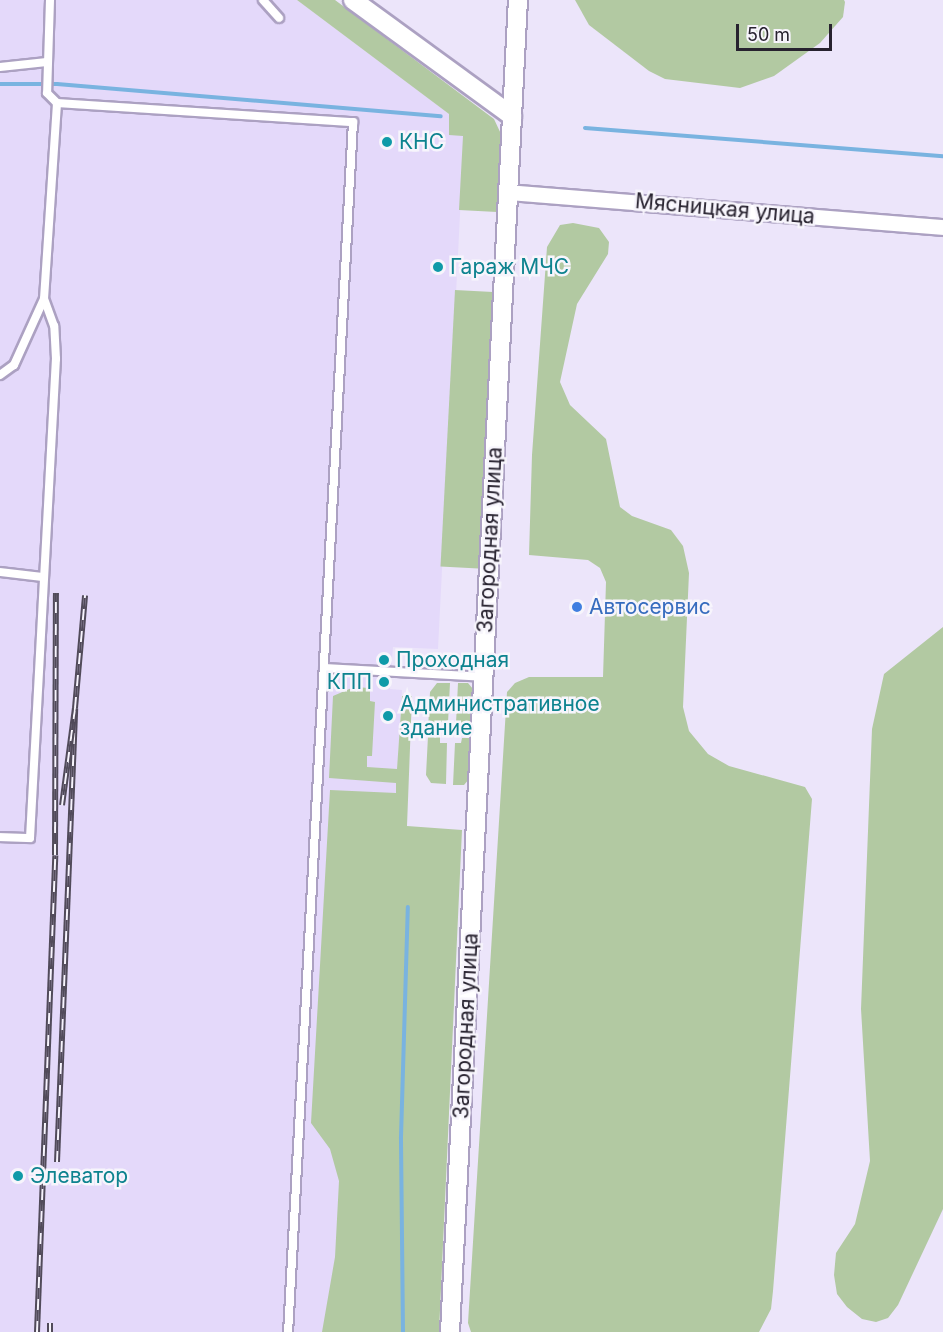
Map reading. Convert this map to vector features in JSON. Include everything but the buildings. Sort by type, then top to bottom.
[{"type":"street","points":[[353,0],[512,116]]},
{"type":"street","name":"Загородная улица","points":[[450,1332],[518,0]]},
{"type":"street","name":"Мясницкая улица","points":[[507,192],[943,226]]},
{"type":"lane","points":[[0,837],[30,838],[56,341],[44,299],[57,103],[46,90],[50,0]]},
{"type":"lane","points":[[263,0],[279,18]]},
{"type":"lane","points":[[0,67],[47,62]]},
{"type":"lane","points":[[57,103],[352,122],[288,1332]]},
{"type":"lane","points":[[0,375],[14,365],[44,299]]},
{"type":"lane","points":[[0,572],[43,577]]},
{"type":"lane","points":[[324,668],[483,677]]},
{"type":"shaded area","points":[[0,0],[297,0],[449,114],[464,136],[438,649],[393,647],[390,689],[402,690],[364,1332],[0,1332]]},
{"type":"green space","points":[[297,0],[335,0],[494,119],[501,134],[497,212],[459,210],[463,136],[449,135],[449,114]]},
{"type":"green space","points":[[575,0],[844,0],[845,2],[843,17],[820,43],[774,76],[740,88],[665,79],[649,71],[589,25]]},
{"type":"green space","points":[[573,223],[599,228],[609,242],[608,254],[577,304],[560,382],[570,405],[606,439],[620,507],[632,516],[671,530],[683,546],[689,573],[683,707],[689,731],[708,754],[729,766],[805,787],[812,799],[773,1291],[771,1309],[759,1332],[471,1332],[468,1323],[507,692],[515,683],[529,677],[603,677],[606,582],[600,568],[588,560],[529,555],[532,455],[547,247],[560,225]]},
{"type":"green space","points":[[455,290],[493,292],[478,569],[441,567]]},
{"type":"green space","points":[[943,627],[943,1209],[898,1305],[888,1318],[876,1322],[862,1319],[847,1307],[837,1294],[834,1275],[836,1253],[855,1224],[870,1161],[861,1009],[872,729],[884,674]]},
{"type":"green space","points":[[437,683],[450,683],[448,723],[441,722],[441,730],[428,729],[430,692]]},
{"type":"green space","points":[[458,683],[468,683],[473,689],[471,731],[462,730],[463,724],[456,723]]},
{"type":"green space","points":[[354,687],[370,688],[370,701],[375,702],[372,756],[367,756],[367,767],[397,769],[402,696],[412,696],[407,826],[462,830],[439,1332],[322,1332],[335,1257],[339,1181],[330,1149],[311,1123],[330,790],[396,793],[396,783],[329,778],[333,696]]},
{"type":"green space","points":[[428,736],[440,737],[440,743],[447,743],[446,784],[431,783],[426,775]]},
{"type":"green space","points":[[462,738],[471,738],[469,779],[464,785],[453,785],[455,743],[461,743]]},
{"type":"waterway","points":[[0,84],[57,84],[441,116]]},
{"type":"waterway","points":[[585,128],[943,156]]},
{"type":"waterway","points":[[403,1332],[401,1137],[408,907]]},
{"type":"railway","points":[[37,1332],[55,855],[56,593]]},
{"type":"railway","points":[[75,708],[85,595]]},
{"type":"railway","points":[[57,1162],[75,708],[62,805]]},
{"type":"railway","points":[[50,1323],[50,1332]]},
{"type":"place","name":"КНС","points":[[387,142]]},
{"type":"place","name":"Гараж МЧС","points":[[438,267]]},
{"type":"place","name":"Автосервис","points":[[577,607]]},
{"type":"place","name":"Проходная","points":[[384,660]]},
{"type":"place","name":"КПП","points":[[384,682]]},
{"type":"place","name":"Административное здание","points":[[388,716]]},
{"type":"place","name":"Элеватор","points":[[18,1176]]}]
